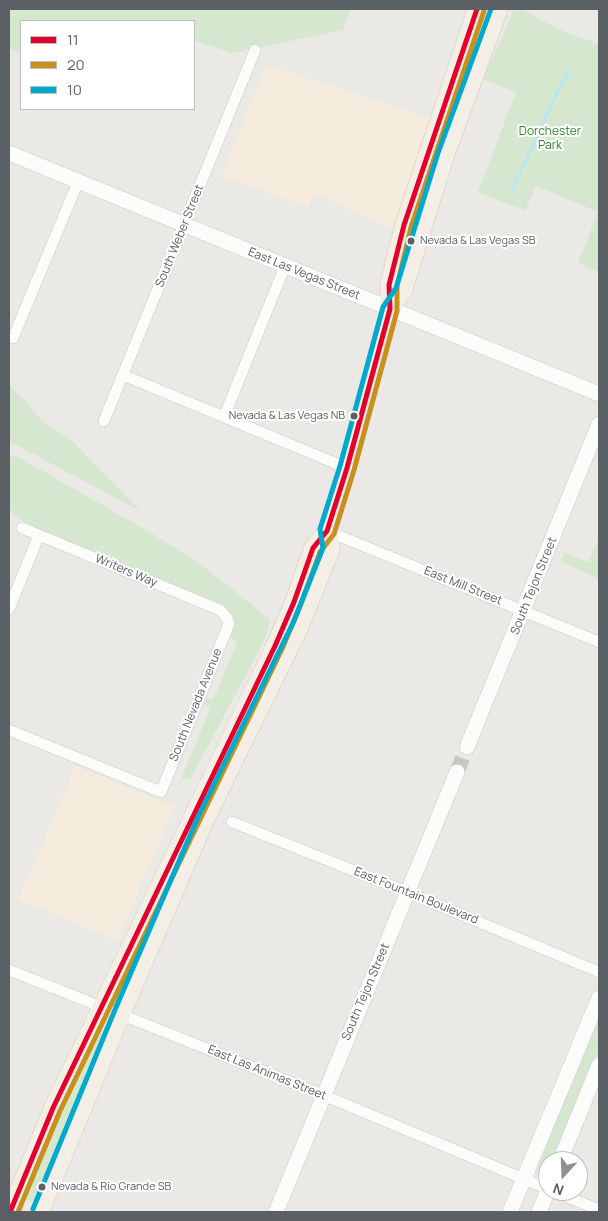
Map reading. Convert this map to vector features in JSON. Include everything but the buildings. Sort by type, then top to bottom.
[{"type":"main road","points":[[10,1212],[52,1108],[275,646],[294,602],[313,548],[327,530],[348,468],[390,309],[389,285],[404,225],[477,9]]},
{"type":"main road","points":[[390,309],[403,291],[445,156],[499,9]]},
{"type":"main road","points":[[40,1212],[121,1015],[205,820],[300,626],[330,549],[327,530]]},
{"type":"street","name":"South Weber Street","points":[[104,422],[255,50]]},
{"type":"street","name":"East Las Vegas Street","points":[[9,153],[599,394]]},
{"type":"street","points":[[14,338],[78,182]]},
{"type":"street","points":[[224,417],[285,266]]},
{"type":"street","points":[[123,375],[348,468]]},
{"type":"street","name":"South Tejon Street","points":[[467,747],[599,424]]},
{"type":"street","name":"Writers Way","points":[[22,528],[220,610],[227,618]]},
{"type":"street","name":"East Mill Street","points":[[327,530],[599,642]]},
{"type":"street","points":[[9,609],[39,535]]},
{"type":"street","name":"South Nevada Avenue","points":[[9,730],[161,792],[228,627],[227,618]]},
{"type":"street","name":"South Tejon Street","points":[[276,1212],[457,772]]},
{"type":"street","name":"East Fountain Boulevard","points":[[232,822],[599,972]]},
{"type":"street","name":"East Las Animas Street","points":[[9,970],[323,1095],[538,1185]]},
{"type":"street","points":[[510,1212],[599,998]]},
{"type":"street","points":[[564,1151],[599,1066]]},
{"type":"street","points":[[577,1201],[599,1210]]},
{"type":"shaded area","points":[[266,65],[432,119],[416,161],[398,231],[314,193],[308,207],[221,176]]},
{"type":"shaded area","points":[[76,766],[161,802],[175,806],[117,941],[19,899]]},
{"type":"green space","points":[[9,9],[350,9],[343,30],[233,53],[195,40],[195,20],[20,20],[20,53],[9,49]]},
{"type":"green space","name":"Dorchester Park","points":[[514,9],[520,9],[567,33],[599,44],[599,272],[578,263],[598,212],[536,186],[525,211],[478,192],[516,92],[482,79]]},
{"type":"green space","points":[[9,385],[27,402],[41,420],[71,440],[142,512],[9,441]]},
{"type":"green space","points":[[9,454],[20,458],[148,531],[203,566],[271,620],[263,643],[190,780],[183,778],[182,782],[180,782],[210,708],[204,703],[207,698],[213,700],[237,642],[231,637],[235,624],[234,616],[221,604],[23,522],[9,510]]},
{"type":"green space","points":[[599,538],[599,579],[561,562],[565,553],[588,562]]},
{"type":"green space","points":[[599,1011],[599,1050],[558,1151],[541,1151]]},
{"type":"green space","points":[[99,1028],[102,1029],[103,1033],[83,1082],[80,1105],[35,1203],[27,1200],[25,1197],[64,1097]]},
{"type":"waterway","points":[[512,191],[560,86],[569,71]]},
{"type":"tunnel","points":[[457,772],[467,747]]},
{"type":"transit line","name":"11","points":[[10,1212],[53,1108],[275,646],[294,602],[313,548],[327,531],[347,468],[390,309],[389,285],[404,225],[477,9]]},
{"type":"transit line","name":"10","points":[[33,1209],[114,1012],[198,817],[293,623],[323,548],[320,529],[340,466],[383,307],[396,288],[438,153],[491,9]]},
{"type":"transit line","name":"20","points":[[18,1212],[60,1111],[282,649],[320,552],[334,534],[354,470],[397,311],[397,286],[411,227],[484,11]]},
{"type":"place","name":"Nevada & Las Vegas SB","points":[[411,241]]},
{"type":"place","name":"Nevada & Las Vegas NB","points":[[354,416]]},
{"type":"place","name":"Nevada & Rio Grande SB","points":[[42,1187]]}]
